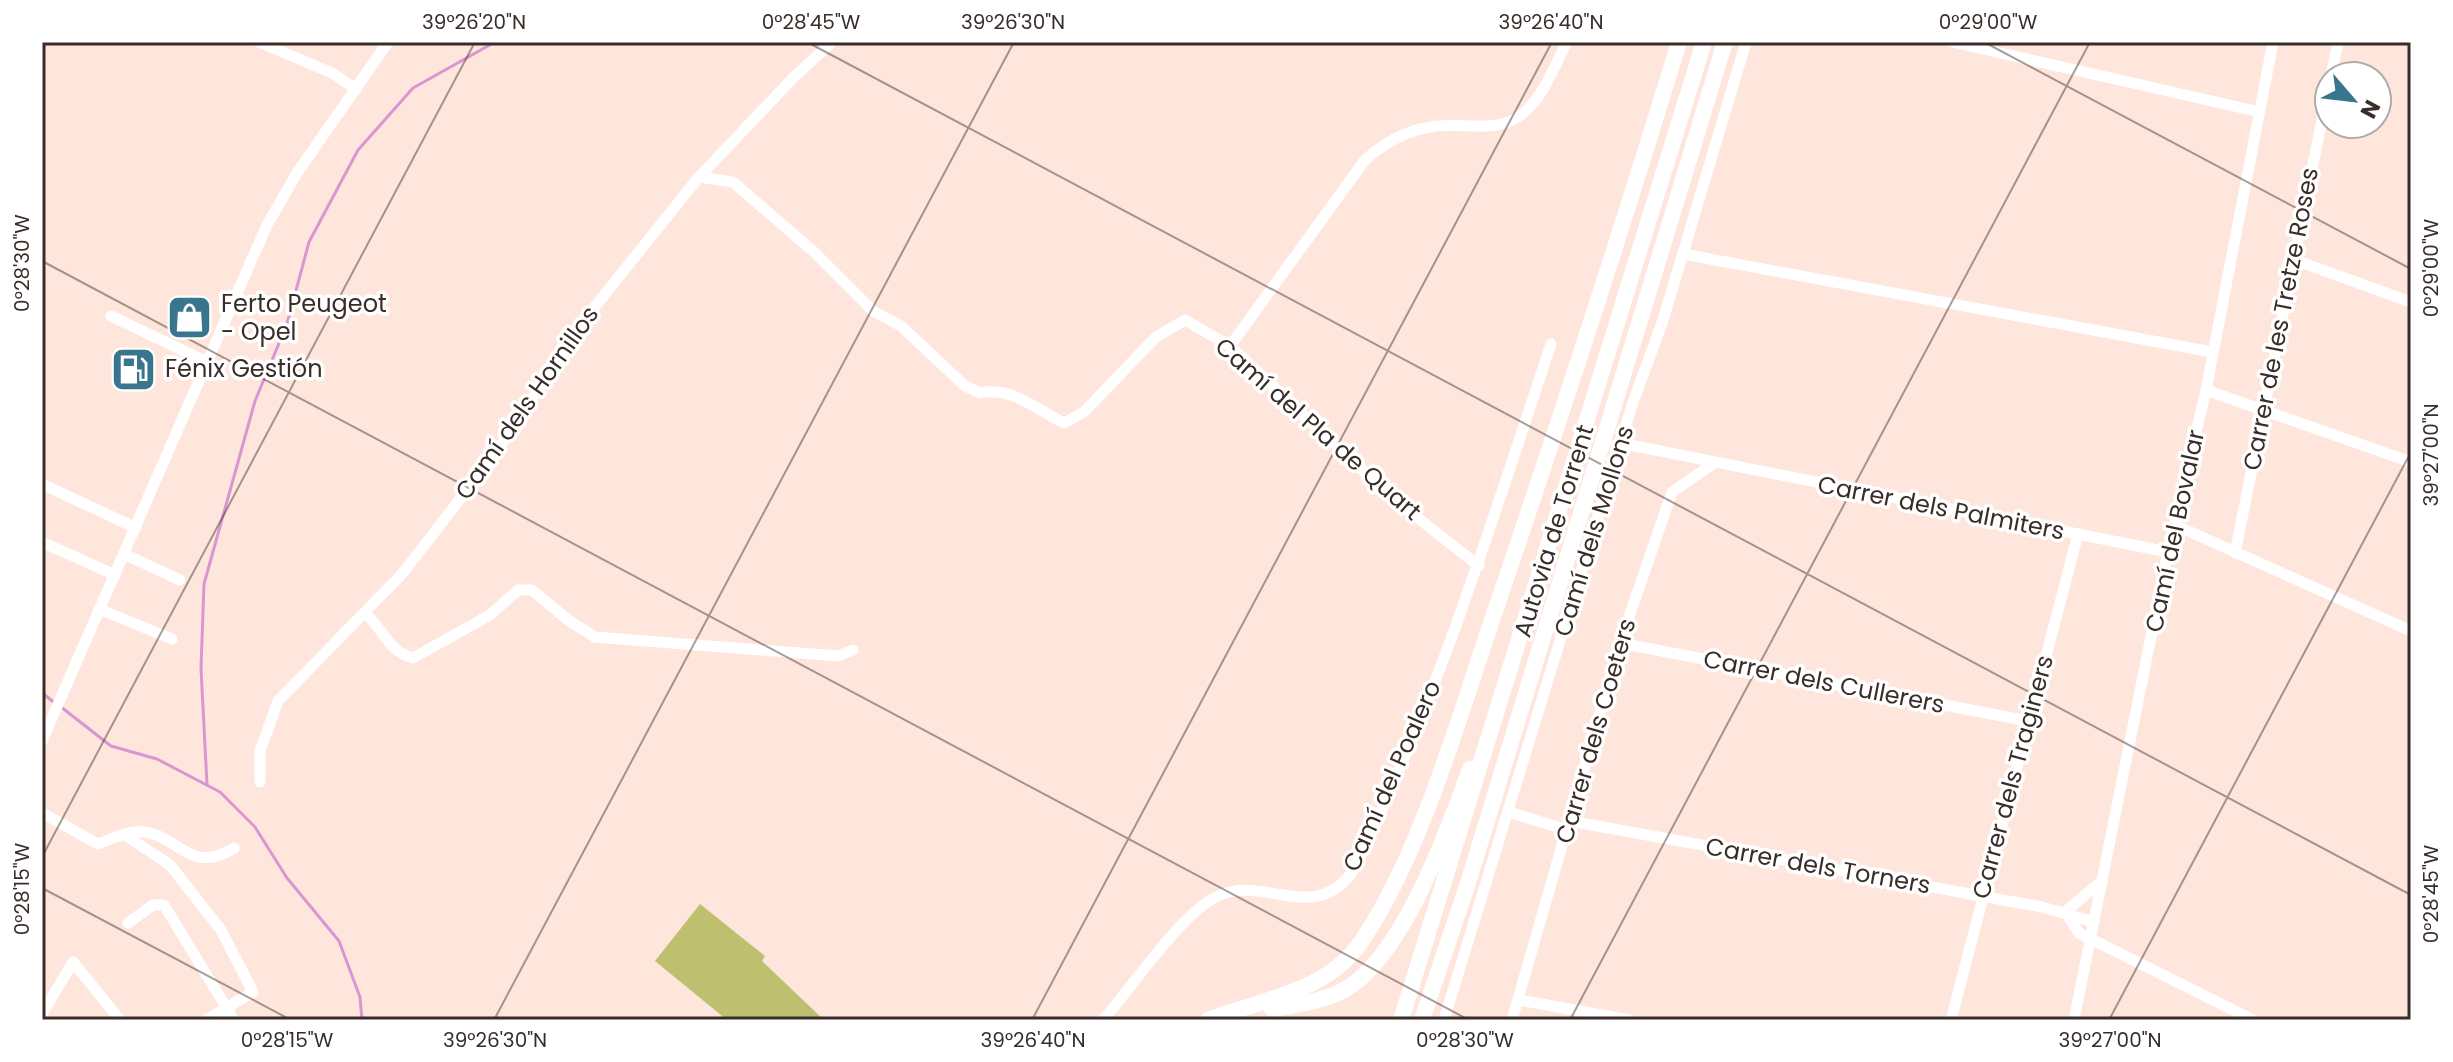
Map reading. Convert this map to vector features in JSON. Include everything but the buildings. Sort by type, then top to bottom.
[{"type":"highway","points":[[1208,1020],[1290,995],[1333,972],[1360,943],[1402,865],[1438,778],[1506,581],[1679,42]]},
{"type":"highway","name":"Autovia de Torrent","points":[[1401,1020],[1704,42]]},
{"type":"highway","name":"Autovia de Torrent","points":[[1422,1020],[1468,883],[1725,42]]},
{"type":"highway","points":[[1215,1020],[1340,992],[1373,967],[1400,929],[1448,830],[1518,626],[1536,588]]},
{"type":"highway","points":[[1430,1020],[1464,916],[1468,883]]},
{"type":"street","points":[[259,42],[332,73],[356,89]]},
{"type":"street","points":[[42,741],[280,200],[388,42]]},
{"type":"street","name":"Camí dels Hornillos","points":[[260,782],[260,751],[278,701],[402,574],[495,454],[585,319],[699,177],[794,77],[832,42]]},
{"type":"street","points":[[1230,346],[1365,160],[1382,145],[1432,126],[1505,125],[1514,120],[1542,90],[1567,42]]},
{"type":"street","name":"Camí dels Mollons","points":[[1444,1020],[1746,42]]},
{"type":"street","points":[[1952,42],[2260,112]]},
{"type":"street","name":"Camí del Bovalar","points":[[2074,1020],[2168,552],[2206,390],[2273,42]]},
{"type":"street","name":"Carrer de les Tretze Roses","points":[[2235,553],[2317,140]]},
{"type":"street","name":"Camí del Pla de Quart","points":[[699,177],[733,182],[814,252],[873,311],[913,335],[965,386],[980,393],[997,389],[1008,392],[1064,423],[1075,420],[1084,412],[1156,337],[1185,320],[1230,346],[1390,496],[1479,566]]},
{"type":"street","points":[[1683,254],[2212,352]]},
{"type":"street","points":[[2292,259],[2411,302]]},
{"type":"street","points":[[111,316],[207,362]]},
{"type":"street","name":"Camí del Poalero","points":[[1103,1020],[1189,918],[1215,897],[1242,889],[1308,899],[1327,894],[1346,881],[1405,759],[1479,566],[1551,344]]},
{"type":"street","points":[[2206,390],[2411,462]]},
{"type":"street","name":"Carrer dels Palmiters","points":[[1620,443],[1713,464],[2168,552]]},
{"type":"street","name":"Carrer dels Coeters","points":[[1512,1020],[1620,643],[1672,492],[1713,464]]},
{"type":"street","points":[[42,484],[136,528]]},
{"type":"street","points":[[2175,525],[2411,631]]},
{"type":"street","name":"Carrer dels Traginers","points":[[1951,1020],[1981,895],[2078,534]]},
{"type":"street","points":[[42,542],[115,575]]},
{"type":"street","points":[[124,554],[180,580]]},
{"type":"street","points":[[365,613],[377,623],[394,649],[413,658],[490,615],[518,590],[532,590],[568,620],[595,637],[838,656],[853,650]]},
{"type":"street","points":[[99,609],[172,639]]},
{"type":"street","name":"Carrer dels Cullerers","points":[[1620,643],[2028,721]]},
{"type":"street","name":"Carrer dels Torners","points":[[1509,812],[1569,825],[1981,895],[2065,912],[2094,922]]},
{"type":"street","points":[[42,813],[98,844],[135,831],[157,837],[206,860],[218,858],[234,848]]},
{"type":"street","points":[[125,835],[170,865],[221,930],[253,992],[206,1020]]},
{"type":"street","points":[[2103,880],[2065,912],[2079,933],[2253,1020]]},
{"type":"street","points":[[128,923],[153,905],[164,905],[229,1007],[234,1020]]},
{"type":"street","points":[[42,1014],[73,962],[120,1020]]},
{"type":"street","points":[[1519,1000],[1630,1020]]},
{"type":"shaded area","points":[[700,904],[765,956],[762,961],[824,1020],[727,1020],[655,961]]},
{"type":"waterway","points":[[207,785],[201,668],[204,584],[255,401],[287,324],[309,242],[358,150],[413,88],[495,42]]},
{"type":"waterway","points":[[42,693],[55,703]]},
{"type":"waterway","points":[[61,707],[111,746],[157,759],[220,792],[255,827],[287,878],[339,941],[360,997],[362,1020]]},
{"type":"place","name":"Ferto Peugeot - Opel","points":[[190,318]]},
{"type":"place","name":"Fénix Gestión","points":[[134,369]]}]
